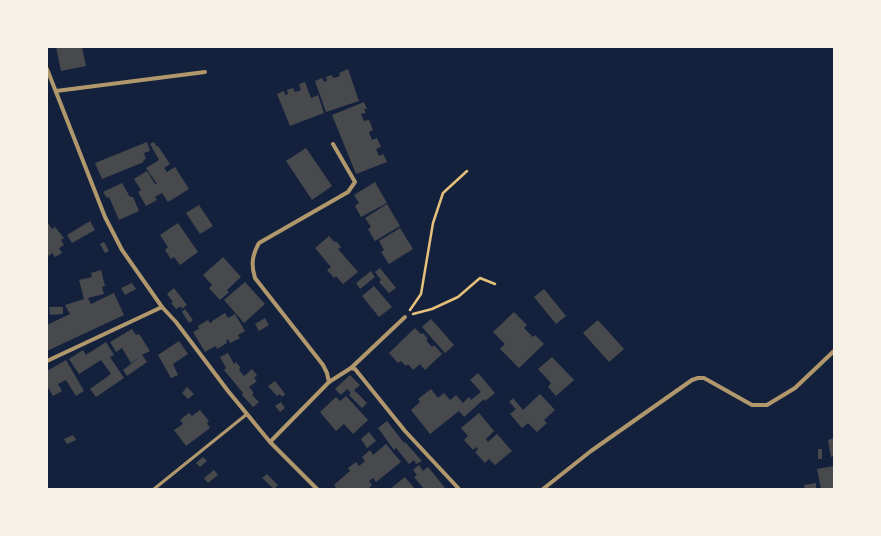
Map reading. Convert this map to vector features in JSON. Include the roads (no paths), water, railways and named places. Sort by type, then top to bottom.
[{"type":"street","points":[[47,69],[105,217],[122,250],[162,307],[176,322],[247,414],[270,442],[317,489]]},
{"type":"street","points":[[56,91],[205,72]]},
{"type":"street","points":[[329,382],[323,365],[255,278],[252,269],[254,251],[259,244],[348,192],[354,182],[333,144]]},
{"type":"street","points":[[47,361],[162,307]]},
{"type":"street","points":[[270,442],[329,382],[351,368],[405,316]]},
{"type":"street","points":[[543,489],[591,451],[692,380],[704,378],[752,405],[767,405],[795,388],[834,351]]},
{"type":"street","points":[[351,368],[355,369],[405,431],[459,489]]},
{"type":"lane","points":[[154,489],[247,414]]}]
